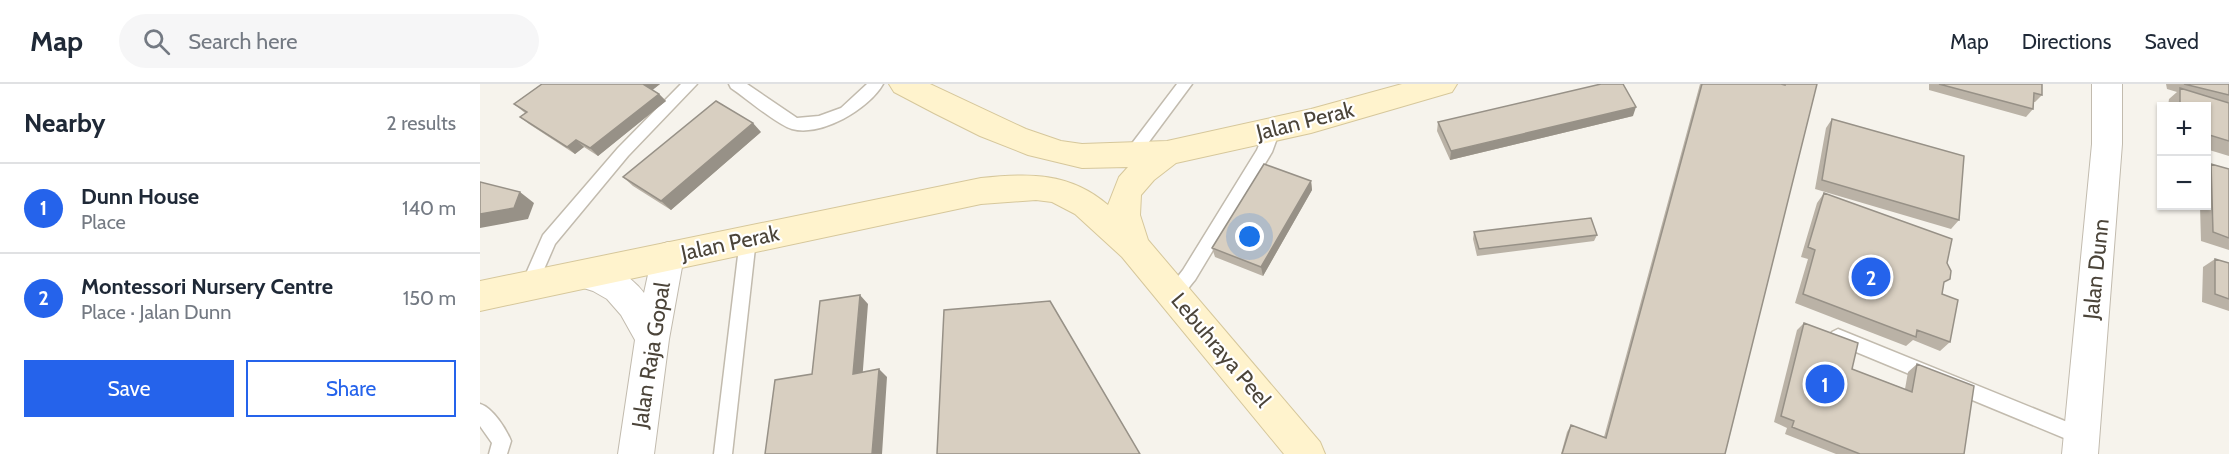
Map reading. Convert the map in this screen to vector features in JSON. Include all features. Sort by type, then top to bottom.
[{"type":"main road","points":[[904,84],[964,115],[1027,141],[1068,154],[1167,153]]},
{"type":"main road","name":"Jalan Perak","points":[[1167,153],[1272,130],[1397,90],[1442,84]]},
{"type":"main road","points":[[964,115],[1012,154],[1012,161],[1007,170],[981,191]]},
{"type":"main road","name":"Lebuhraya Peel","points":[[1134,247],[1123,214],[1126,192],[1139,173],[1167,153]]},
{"type":"main road","name":"Lebuhraya Peel","points":[[981,191],[1015,186],[1057,190],[1086,205],[1134,247],[1307,454]]},
{"type":"main road","name":"Jalan Perak","points":[[480,296],[981,191]]},
{"type":"street","name":"Jalan Dunn","points":[[2080,445],[2107,144],[2107,84]]},
{"type":"street","name":"Jalan Raja Gopal","points":[[636,454],[652,339],[668,256]]},
{"type":"street","points":[[583,274],[604,278],[617,285],[627,296],[652,339]]},
{"type":"lane","points":[[529,285],[549,240],[623,152],[690,84]]},
{"type":"lane","points":[[736,84],[795,124],[820,122],[846,112],[876,84]]},
{"type":"lane","points":[[1132,154],[1185,84]]},
{"type":"lane","points":[[1173,294],[1189,275],[1258,161],[1272,130]]},
{"type":"lane","points":[[723,454],[748,239]]},
{"type":"lane","points":[[1828,333],[2080,445]]},
{"type":"lane","points":[[480,412],[502,441],[498,454]]},
{"type":"building","points":[[542,84],[643,84],[659,94],[590,148],[576,140],[567,147],[520,117],[527,112],[514,104]]},
{"type":"building","points":[[1601,84],[1623,84],[1636,107],[1451,151],[1438,122]]},
{"type":"building","points":[[1702,84],[1817,84],[1725,454],[1562,454],[1571,425],[1606,438]]},
{"type":"building","points":[[1939,84],[2042,84],[2042,95],[2034,93],[2033,109]]},
{"type":"building","points":[[2184,84],[2229,84],[2229,95]]},
{"type":"building","points":[[2180,88],[2229,103],[2229,141],[2211,136],[2211,102],[2180,102]]},
{"type":"building","points":[[716,101],[753,123],[661,201],[623,177]]},
{"type":"building","points":[[1832,119],[1964,156],[1959,220],[1822,180]]},
{"type":"building","points":[[1264,164],[1311,181],[1261,267],[1212,248]]},
{"type":"building","points":[[2211,164],[2229,169],[2229,238],[2213,232]]},
{"type":"building","points":[[480,182],[520,192],[514,208],[480,214]]},
{"type":"building","points":[[1824,193],[1952,239],[1947,263],[1951,271],[1950,279],[1944,282],[1942,294],[1958,300],[1950,342],[1917,330],[1916,337],[1803,294],[1815,250],[1808,247]]},
{"type":"building","points":[[1591,218],[1597,235],[1479,249],[1474,232]]},
{"type":"building","points":[[2215,259],[2229,263],[2229,299],[2215,294]]},
{"type":"building","points":[[860,295],[853,374],[879,369],[872,454],[765,454],[775,380],[812,374],[820,301]]},
{"type":"building","points":[[1050,301],[1140,454],[937,454],[944,310]]},
{"type":"building","points":[[1804,323],[1858,343],[1852,369],[1912,392],[1917,364],[1974,386],[1964,454],[1860,454],[1792,427],[1794,421],[1781,416]]},
{"type":"place","name":"Montessori Nursery Centre","points":[[1871,277]]},
{"type":"place","name":"Dunn House","points":[[1825,384]]}]
